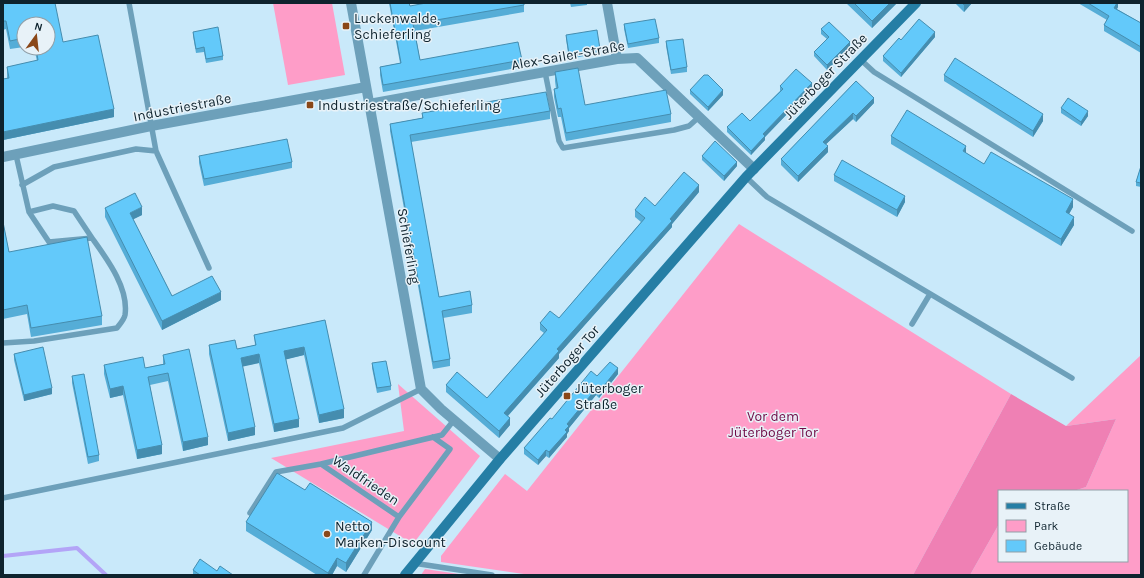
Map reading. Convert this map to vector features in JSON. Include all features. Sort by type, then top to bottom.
[{"type":"main road","name":"Jüterboger Straße","points":[[754,169],[916,3]]},
{"type":"main road","name":"Jüterboger Tor","points":[[405,575],[413,563],[500,459],[754,169]]},
{"type":"street","name":"Schieferling","points":[[351,3],[421,389]]},
{"type":"street","points":[[606,3],[616,59]]},
{"type":"street","name":"Alex-Sailer-Straße","points":[[369,104],[631,57],[641,60],[754,169]]},
{"type":"street","name":"Industriestraße","points":[[3,157],[151,126],[366,87]]},
{"type":"street","points":[[421,389],[454,420],[500,459]]},
{"type":"lane","points":[[129,3],[156,151],[208,268]]},
{"type":"lane","points":[[861,60],[874,72],[1132,231]]},
{"type":"lane","points":[[545,72],[559,141],[562,148],[674,130],[689,126],[699,117]]},
{"type":"lane","points":[[22,185],[54,167],[136,149],[156,151]]},
{"type":"lane","points":[[16,154],[29,212],[49,242],[92,238]]},
{"type":"lane","points":[[746,177],[767,197],[1072,378]]},
{"type":"lane","points":[[3,342],[42,340],[116,328],[125,316],[124,294],[107,260],[74,211],[53,206],[29,212]]},
{"type":"lane","points":[[912,324],[930,294]]},
{"type":"lane","points":[[3,498],[343,428],[421,389]]},
{"type":"lane","name":"Waldfrieden","points":[[321,464],[442,435],[454,420]]},
{"type":"lane","points":[[399,517],[450,449],[433,437]]},
{"type":"lane","points":[[250,513],[276,472],[321,464]]},
{"type":"lane","name":"Waldfrieden","points":[[321,464],[399,517],[364,575]]},
{"type":"lane","points":[[413,563],[492,575]]},
{"type":"green space","points":[[273,3],[332,3],[345,75],[288,85]]},
{"type":"green space","name":"Vor dem Jüterboger Tor","points":[[739,224],[1011,394],[913,575],[531,575],[441,562],[441,556],[505,474],[527,491]]},
{"type":"green space","points":[[1141,355],[1141,575],[970,575],[998,526],[998,562],[1128,562],[1128,490],[1077,490],[1086,487],[1116,419],[1066,426]]},
{"type":"green space","points":[[398,384],[480,456],[413,544],[271,458],[404,431]]},
{"type":"green space","points":[[425,569],[465,575],[421,575]]},
{"type":"shaded area","points":[[1011,394],[1066,426],[1116,419],[1086,487],[1077,490],[998,490],[998,526],[970,575],[913,575]]},
{"type":"building","points":[[3,3],[55,3],[63,42],[98,35],[114,109],[3,132],[3,79],[9,78],[7,67],[38,60],[37,56],[56,56],[56,16],[16,16],[16,40],[10,41],[6,21],[3,21]]},
{"type":"building","points":[[390,3],[409,3],[410,6],[426,3],[524,3],[524,5],[413,24],[420,60],[518,42],[522,60],[383,85],[380,67],[401,63]]},
{"type":"building","points":[[854,3],[890,3],[872,21]]},
{"type":"building","points":[[1088,3],[1117,3],[1114,8],[1141,23],[1141,47],[1104,25],[1109,16]]},
{"type":"building","points":[[655,19],[659,38],[628,44],[624,24]]},
{"type":"building","points":[[919,19],[935,32],[901,73],[883,56],[899,38],[901,40]]},
{"type":"building","points":[[829,22],[850,42],[827,65],[814,52],[829,37],[821,29]]},
{"type":"building","points":[[218,27],[223,56],[206,59],[204,47],[196,49],[193,32]]},
{"type":"building","points":[[597,30],[600,49],[569,54],[566,35]]},
{"type":"building","points":[[683,39],[687,67],[671,70],[666,41]]},
{"type":"building","points":[[955,58],[1043,114],[1033,131],[944,75]]},
{"type":"building","points":[[578,68],[585,105],[666,90],[671,114],[566,133],[561,108],[558,109],[554,89],[558,88],[555,72]]},
{"type":"building","points":[[796,69],[812,83],[763,134],[765,136],[751,151],[727,127],[742,113],[750,121],[783,89],[780,86]]},
{"type":"building","points":[[704,75],[708,75],[723,90],[708,107],[690,90]]},
{"type":"building","points":[[856,81],[874,98],[856,116],[853,113],[823,142],[828,146],[798,176],[781,159]]},
{"type":"building","points":[[546,92],[550,111],[410,135],[439,297],[470,291],[472,305],[442,311],[450,359],[433,362],[390,124],[423,118],[422,113]]},
{"type":"building","points":[[1068,98],[1088,111],[1081,122],[1061,108]]},
{"type":"building","points":[[907,110],[966,146],[963,151],[984,164],[991,152],[1073,199],[1066,212],[1074,217],[1061,239],[891,136]]},
{"type":"building","points":[[287,139],[292,162],[204,179],[199,156]]},
{"type":"building","points":[[715,141],[737,162],[724,176],[702,156]]},
{"type":"building","points":[[842,160],[905,196],[897,210],[834,175]]},
{"type":"building","points":[[1141,166],[1141,183],[1136,182]]},
{"type":"building","points":[[684,172],[699,185],[670,219],[672,221],[557,349],[559,351],[504,413],[510,418],[499,431],[446,385],[457,372],[487,398],[547,330],[540,323],[550,311],[559,318],[645,218],[635,210],[645,197],[655,206]]},
{"type":"building","points":[[135,193],[142,207],[130,213],[172,296],[212,276],[221,292],[162,321],[105,208]]},
{"type":"building","points":[[3,222],[9,252],[87,237],[102,316],[31,328],[27,305],[3,310]]},
{"type":"building","points":[[325,320],[344,409],[319,415],[304,347],[284,351],[299,419],[274,424],[259,354],[241,358],[255,427],[228,433],[209,345],[235,340],[237,349],[256,345],[254,335]]},
{"type":"building","points":[[43,347],[52,388],[24,395],[14,354]]},
{"type":"building","points":[[189,349],[208,437],[183,442],[168,373],[148,377],[162,445],[137,450],[123,386],[110,389],[104,365],[143,357],[145,368],[165,364],[163,355]]},
{"type":"building","points":[[386,361],[391,386],[377,388],[372,363]]},
{"type":"building","points":[[610,362],[618,368],[599,392],[596,389],[567,424],[569,426],[565,430],[567,432],[549,452],[546,450],[538,460],[524,448],[550,418],[552,419],[591,371],[597,376]]},
{"type":"building","points":[[84,374],[99,455],[88,457],[72,376]]},
{"type":"building","points":[[277,473],[305,490],[310,483],[372,522],[346,563],[337,558],[328,573],[246,522]]},
{"type":"building","points":[[200,559],[217,571],[220,566],[233,575],[200,575],[193,570]]},
{"type":"waterway","points":[[3,556],[77,548],[106,575]]},
{"type":"place","name":"Luckenwalde, Schieferling","points":[[346,26]]},
{"type":"place","name":"Industriestraße/Schieferling","points":[[310,105]]},
{"type":"place","name":"Jüterboger Straße","points":[[567,396]]},
{"type":"place","name":"Netto Marken-Discount","points":[[327,534]]}]
